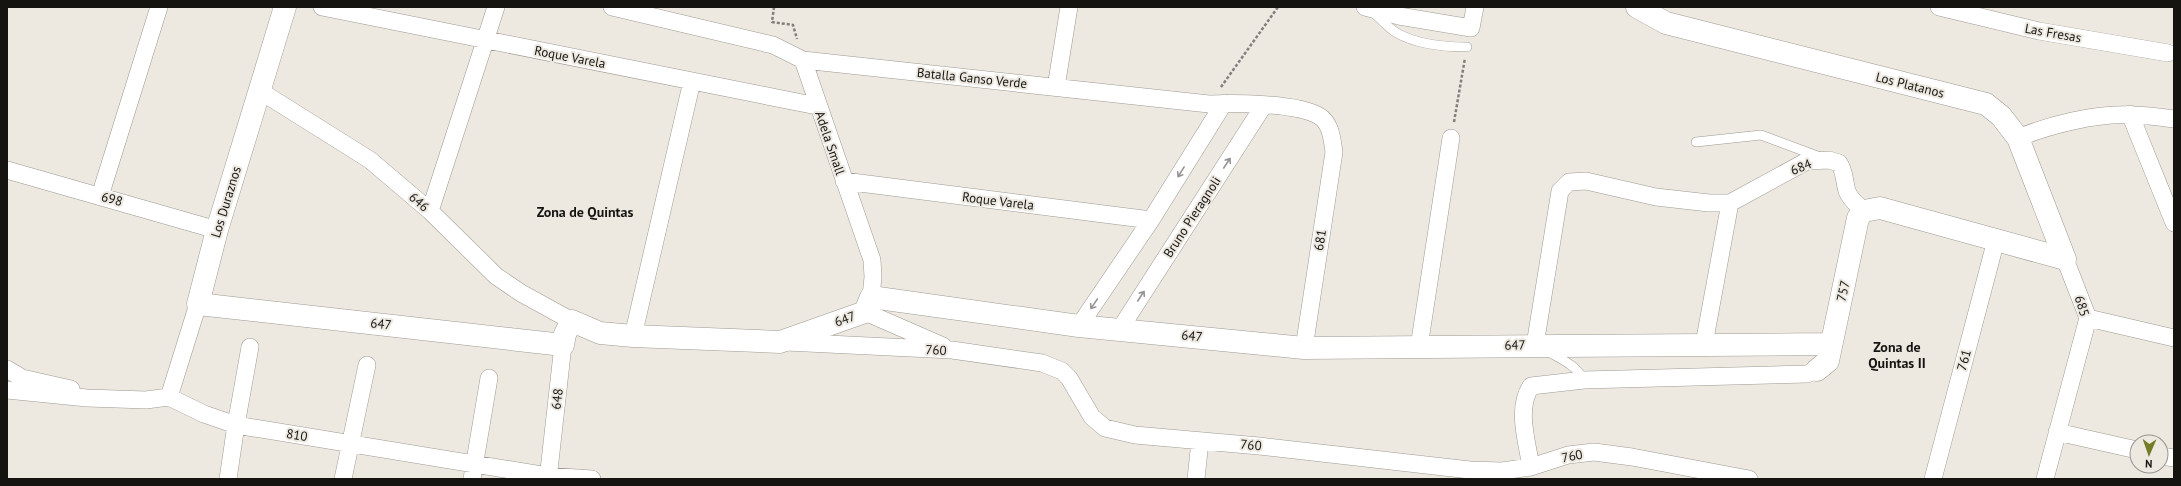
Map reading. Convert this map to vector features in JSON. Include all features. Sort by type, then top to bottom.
[{"type":"street","points":[[100,196],[159,7]]},
{"type":"street","name":"Los Duraznos","points":[[169,397],[198,304],[217,230],[285,7]]},
{"type":"street","name":"Roque Varela","points":[[322,7],[817,106]]},
{"type":"street","points":[[430,211],[496,7]]},
{"type":"street","name":"Batalla Ganso Verde","points":[[612,7],[773,45],[803,60],[1216,104],[1264,105],[1302,110],[1320,116],[1331,132]]},
{"type":"street","points":[[1056,87],[1070,7]]},
{"type":"street","points":[[1367,8],[1471,28],[1475,7]]},
{"type":"street","name":"Los Platanos","points":[[1637,7],[1666,23],[1986,104],[2001,116],[2018,138]]},
{"type":"street","name":"Las Fresas","points":[[1939,7],[2039,31],[2168,53]]},
{"type":"street","name":"Adela Small","points":[[803,60],[817,106],[872,260],[873,277],[868,304]]},
{"type":"street","points":[[633,336],[692,81]]},
{"type":"street","name":"646","points":[[260,91],[370,160],[430,211],[496,276],[521,293],[572,321]]},
{"type":"street","points":[[1079,326],[1151,220],[1216,104]]},
{"type":"street","name":"Bruno Pieragnoli","points":[[1120,329],[1264,105]]},
{"type":"street","points":[[2130,114],[2174,223]]},
{"type":"street","points":[[2018,138],[2043,128],[2105,116],[2130,114],[2174,119]]},
{"type":"street","name":"681","points":[[1304,348],[1334,152],[1331,132]]},
{"type":"street","points":[[1419,347],[1451,138]]},
{"type":"street","name":"685","points":[[2018,138],[2088,318],[2045,479]]},
{"type":"street","name":"684","points":[[1730,204],[1807,162],[1829,160],[1840,163],[1843,168],[1847,192],[1851,199],[1864,211]]},
{"type":"street","name":"698","points":[[7,170],[217,230]]},
{"type":"street","points":[[1535,345],[1560,191],[1569,182],[1586,180],[1656,197],[1730,204],[1704,344]]},
{"type":"street","name":"Roque Varela","points":[[844,181],[1151,220]]},
{"type":"street","points":[[1864,211],[1880,208],[2065,258]]},
{"type":"street","name":"757","points":[[1818,370],[1828,361],[1858,218],[1864,211]]},
{"type":"street","name":"761","points":[[1932,479],[1996,240]]},
{"type":"street","name":"647","points":[[198,304],[563,345]]},
{"type":"street","points":[[868,304],[952,350]]},
{"type":"street","name":"647","points":[[572,321],[600,333],[633,336],[780,342],[868,304],[1304,348],[1535,345],[1831,344]]},
{"type":"street","points":[[2088,318],[2174,338]]},
{"type":"street","name":"648","points":[[548,477],[563,345],[565,334],[572,321]]},
{"type":"street","name":"760","points":[[780,342],[952,350],[1042,363],[1062,371],[1069,378],[1092,417],[1105,428],[1135,435],[1470,470],[1502,471],[1531,467],[1568,455],[1594,452],[1632,457],[1749,479]]},
{"type":"street","points":[[228,479],[250,347]]},
{"type":"street","points":[[343,479],[367,365]]},
{"type":"street","points":[[7,369],[22,378],[62,386],[87,398]]},
{"type":"street","points":[[1531,467],[1523,407],[1524,396],[1531,386],[1584,380],[1807,374],[1818,370]]},
{"type":"street","points":[[474,472],[489,378]]},
{"type":"street","points":[[7,390],[87,398],[146,400],[169,397]]},
{"type":"street","name":"810","points":[[169,397],[204,414],[236,425],[351,444],[474,472],[592,479]]},
{"type":"street","points":[[2057,432],[2129,448]]},
{"type":"street","points":[[1196,479],[1200,441]]},
{"type":"lane","points":[[1367,8],[1397,33],[1440,46],[1467,47]]},
{"type":"lane","points":[[1696,142],[1761,135],[1829,160]]},
{"type":"lane","points":[[1535,345],[1571,364],[1581,374],[1584,380]]},
{"type":"path","points":[[774,7],[772,22],[793,25],[803,60]]},
{"type":"path","points":[[1216,104],[1278,7]]},
{"type":"path","points":[[1451,138],[1467,47]]},
{"type":"district","name":"Zona de Quintas","points":[[585,212]]},
{"type":"district","name":"Zona de Quintas II","points":[[1897,356]]}]
